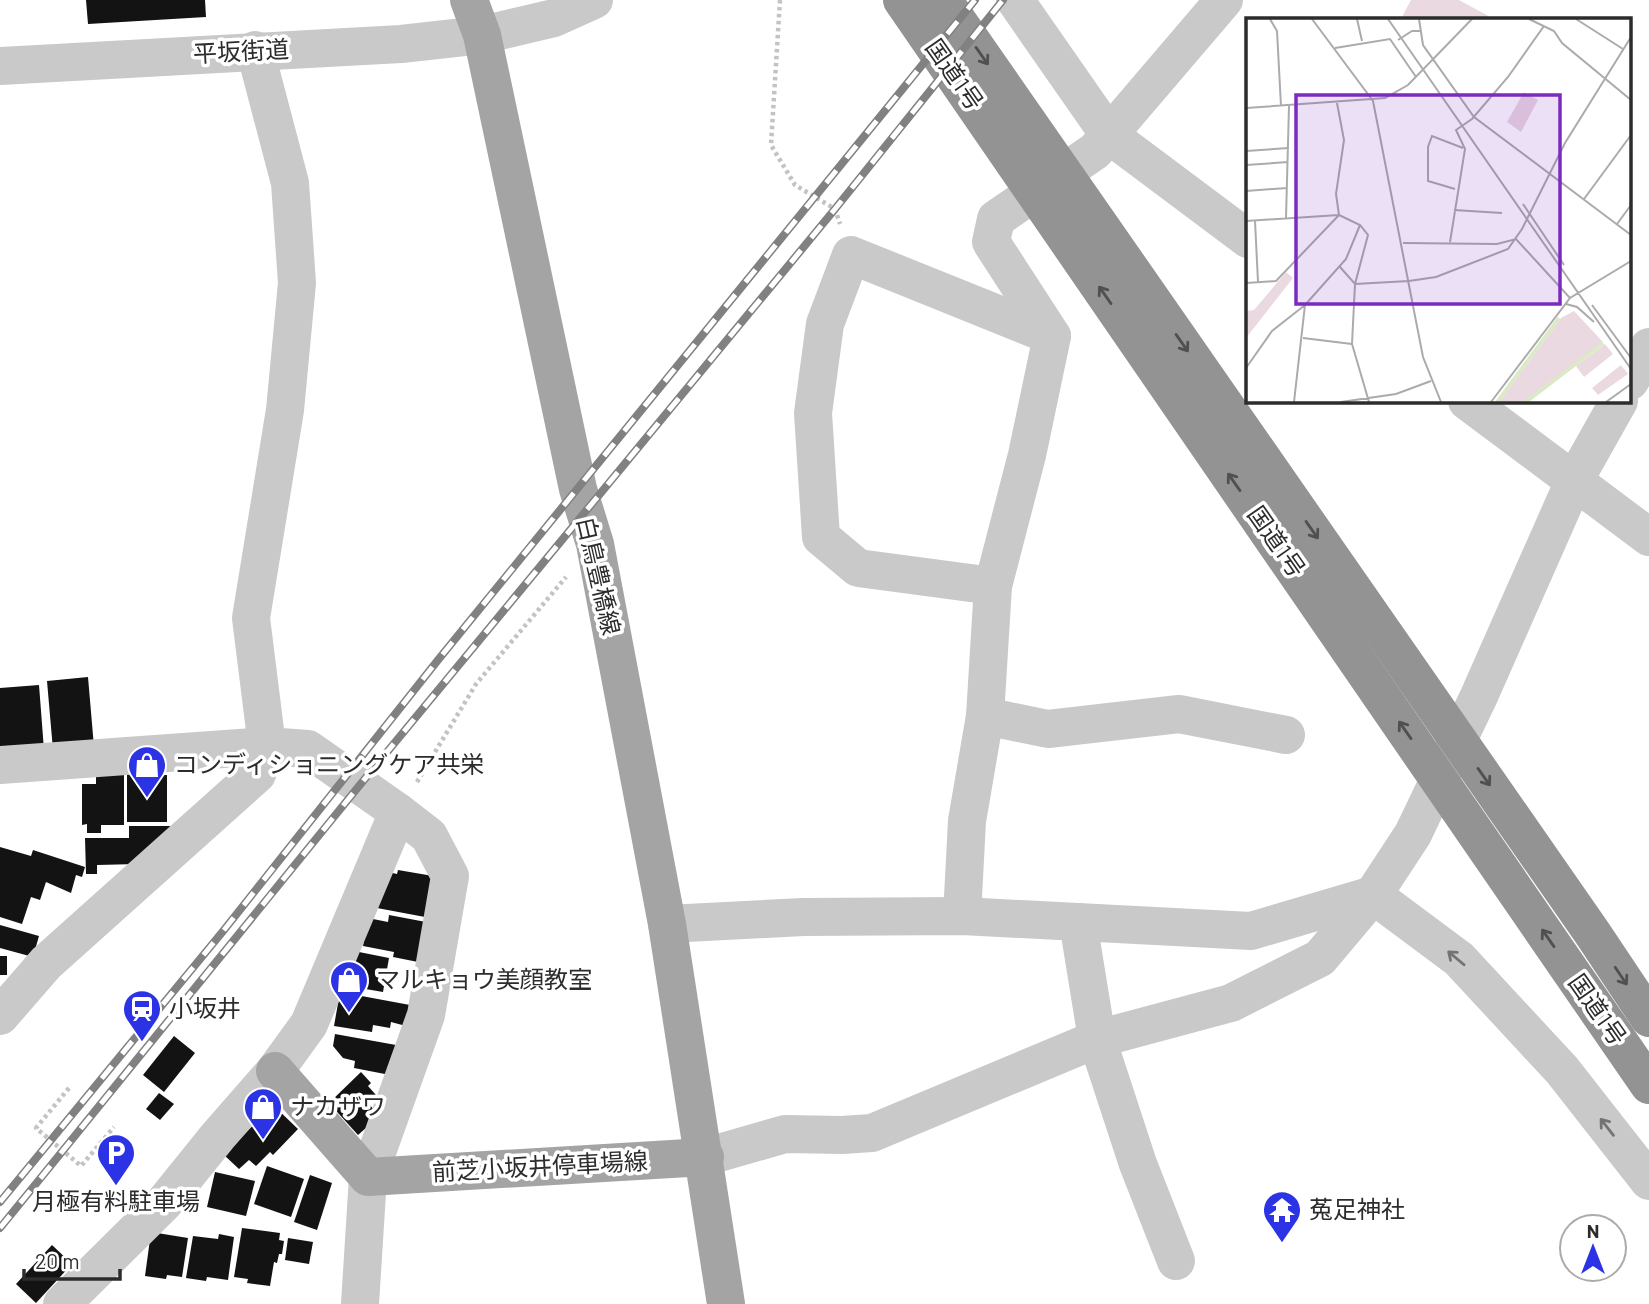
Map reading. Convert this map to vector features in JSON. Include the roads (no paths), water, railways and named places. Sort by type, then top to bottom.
[{"type":"highway","name":"国道1号","points":[[902,0],[1649,1085]]},
{"type":"highway","name":"国道1号","points":[[943,0],[1585,922],[1649,1018]]},
{"type":"main road","name":"白鳥豊橋線","points":[[469,0],[482,35],[578,489],[594,544],[667,924],[705,1157]]},
{"type":"main road","points":[[275,1071],[369,1177]]},
{"type":"main road","points":[[705,1157],[726,1304]]},
{"type":"main road","name":"前芝小坂井停車場線","points":[[369,1177],[705,1157]]},
{"type":"street","name":"平坂街道","points":[[0,66],[401,44],[482,35],[554,18],[594,0]]},
{"type":"street","points":[[1015,0],[1102,143],[1246,238]]},
{"type":"street","points":[[962,916],[967,821],[985,716],[993,586],[1027,455],[1052,336],[991,242],[996,219],[1102,143],[1224,0]]},
{"type":"street","points":[[0,1016],[46,963],[257,774],[267,746],[251,618],[285,410],[297,283],[290,183],[255,50]]},
{"type":"street","points":[[993,586],[858,568],[821,537],[813,413],[825,324],[850,254],[1052,336]]},
{"type":"street","points":[[1632,378],[1649,347]]},
{"type":"street","points":[[1468,402],[1649,537]]},
{"type":"street","points":[[705,1157],[785,1134],[872,1133],[1097,1039],[1231,1003],[1320,958],[1373,895],[1413,834],[1479,696],[1574,481],[1618,402]]},
{"type":"street","points":[[985,716],[1048,729],[1179,714],[1286,736]]},
{"type":"street","points":[[0,765],[267,746],[308,749],[429,836],[450,876],[426,1015],[369,1177],[360,1304]]},
{"type":"street","points":[[62,1304],[164,1203],[275,1071],[309,1024],[398,812]]},
{"type":"street","points":[[667,924],[803,917],[962,916],[1251,931],[1373,895]]},
{"type":"street","points":[[1373,895],[1459,959],[1562,1070],[1649,1181]]},
{"type":"street","points":[[1078,922],[1097,1039],[1138,1164],[1175,1261]]},
{"type":"railway","points":[[0,1202],[224,930],[438,660],[975,0]]},
{"type":"railway","points":[[0,1228],[1003,0]]},
{"type":"place","name":"コンディショニングケア共栄","points":[[147,799]]},
{"type":"place","name":"マルキョウ美顔教室","points":[[349,1014]]},
{"type":"place","name":"小坂井","points":[[142,1043]]},
{"type":"place","name":"ナカザワ","points":[[263,1141]]},
{"type":"place","name":"月極有料駐車場","points":[[116,1187]]},
{"type":"place","name":"菟足神社","points":[[1282,1244]]}]
